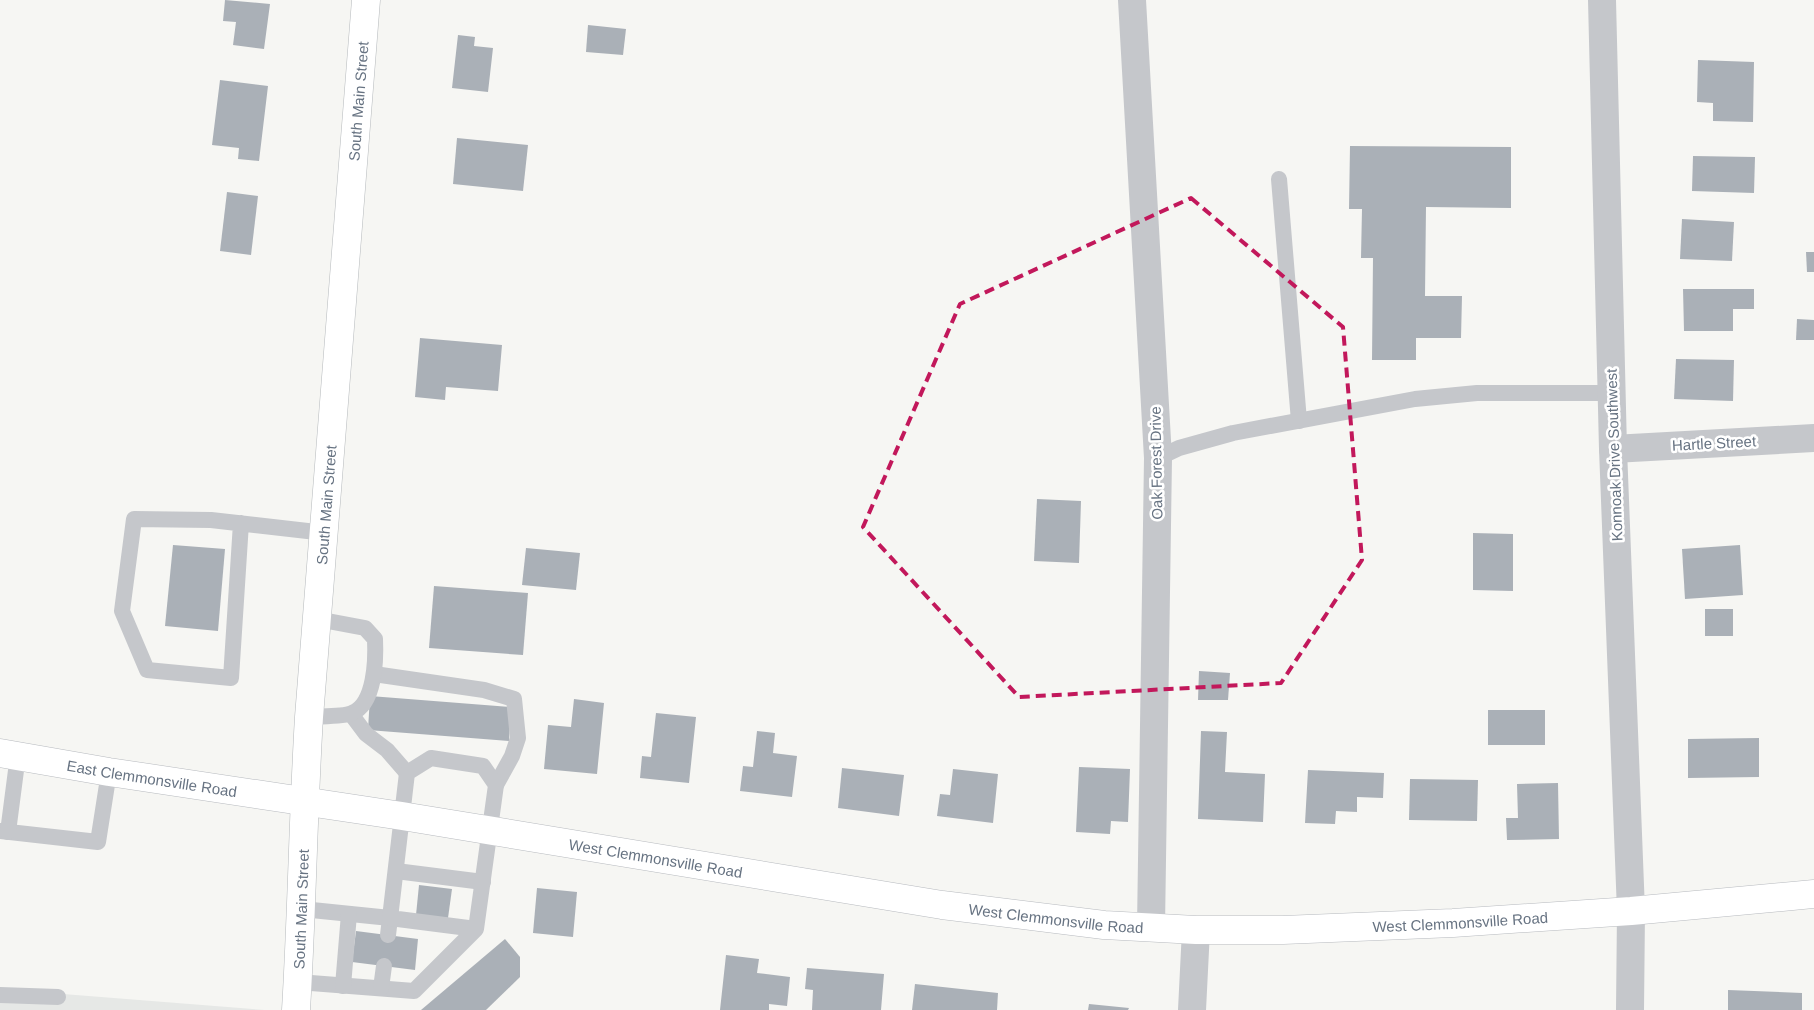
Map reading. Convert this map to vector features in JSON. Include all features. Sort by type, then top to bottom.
[{"type":"main road","name":"South Main Street","points":[[296,1010],[302,909],[308,717],[366,0]]},
{"type":"main road","name":"East Clemmonsville Road","points":[[9,754],[110,772],[304,801]]},
{"type":"main road","name":"West Clemmonsville Road","points":[[304,801],[942,905],[1104,925],[1196,930],[1293,930],[1453,923],[1814,894]]},
{"type":"street","name":"Oak Forest Drive","points":[[1132,0],[1158,458],[1151,927]]},
{"type":"street","name":"Konnoak Drive Southwest","points":[[1602,0],[1613,449],[1631,910],[1630,1010]]},
{"type":"street","name":"Hartle Street","points":[[1613,449],[1814,438]]},
{"type":"street","points":[[1192,1010],[1196,930]]},
{"type":"lane","points":[[1279,179],[1299,421]]},
{"type":"lane","points":[[1158,458],[1179,448],[1233,433],[1414,399],[1477,392],[1612,394]]},
{"type":"lane","points":[[240,523],[231,678],[147,670],[122,611],[134,519],[211,520],[240,523],[324,533]]},
{"type":"lane","points":[[308,717],[351,714],[365,704],[376,665],[375,639],[365,628],[317,619]]},
{"type":"lane","points":[[298,982],[414,991],[476,929],[496,785],[512,756],[518,738],[514,699],[484,690],[374,674]]},
{"type":"lane","points":[[351,714],[366,734],[387,750],[407,773],[388,935]]},
{"type":"lane","points":[[9,754],[4,832],[98,842],[110,772]]},
{"type":"lane","points":[[407,773],[431,758],[483,766],[496,785]]},
{"type":"lane","points":[[396,871],[483,882]]},
{"type":"lane","points":[[302,909],[476,929]]},
{"type":"lane","points":[[343,986],[349,914]]},
{"type":"lane","points":[[381,988],[384,966]]},
{"type":"lane","points":[[0,995],[58,997]]},
{"type":"highlighted area","points":[[1191,198],[1343,327],[1362,560],[1281,683],[1019,697],[863,527],[960,304]]},
{"type":"shaded area","points":[[0,989],[265,1010],[0,1010]]},
{"type":"building","points":[[225,0],[270,4],[264,49],[233,45],[236,22],[223,21]]},
{"type":"building","points":[[588,25],[626,29],[623,55],[586,52]]},
{"type":"building","points":[[458,35],[475,37],[474,46],[493,48],[488,92],[452,88]]},
{"type":"building","points":[[1698,60],[1754,62],[1753,122],[1713,121],[1713,103],[1697,102]]},
{"type":"building","points":[[220,80],[268,86],[259,161],[238,159],[239,148],[212,145]]},
{"type":"building","points":[[457,138],[528,145],[523,191],[453,184]]},
{"type":"building","points":[[1350,146],[1511,147],[1511,208],[1426,207],[1425,296],[1462,296],[1461,338],[1416,338],[1416,360],[1372,360],[1373,258],[1361,258],[1362,209],[1349,209]]},
{"type":"building","points":[[1693,156],[1755,157],[1754,193],[1692,191]]},
{"type":"building","points":[[227,192],[258,196],[251,255],[220,251]]},
{"type":"building","points":[[1682,219],[1734,222],[1732,261],[1680,259]]},
{"type":"building","points":[[1806,252],[1814,252],[1814,272],[1807,272]]},
{"type":"building","points":[[1683,289],[1754,289],[1754,309],[1733,309],[1733,331],[1684,331]]},
{"type":"building","points":[[1797,319],[1814,320],[1814,340],[1796,340]]},
{"type":"building","points":[[420,338],[502,345],[498,391],[446,387],[445,400],[415,397]]},
{"type":"building","points":[[1676,359],[1734,360],[1733,401],[1674,399]]},
{"type":"building","points":[[1037,499],[1081,501],[1079,563],[1034,561]]},
{"type":"building","points":[[1473,533],[1513,534],[1513,591],[1473,590]]},
{"type":"building","points":[[173,545],[225,549],[218,631],[165,626]]},
{"type":"building","points":[[1740,545],[1743,595],[1685,599],[1682,549]]},
{"type":"building","points":[[526,548],[580,553],[576,590],[522,585]]},
{"type":"building","points":[[434,586],[528,593],[523,655],[429,648]]},
{"type":"building","points":[[1705,609],[1733,609],[1733,636],[1705,636]]},
{"type":"building","points":[[1199,671],[1230,673],[1228,700],[1198,700]]},
{"type":"building","points":[[370,696],[511,707],[509,741],[368,730]]},
{"type":"building","points":[[574,699],[604,703],[597,774],[544,769],[548,725],[571,727]]},
{"type":"building","points":[[1488,710],[1545,710],[1545,745],[1488,745]]},
{"type":"building","points":[[656,713],[696,717],[689,783],[640,778],[642,756],[651,757]]},
{"type":"building","points":[[757,731],[775,733],[773,753],[797,756],[792,797],[740,791],[743,766],[753,767]]},
{"type":"building","points":[[1201,731],[1227,732],[1225,772],[1265,774],[1263,822],[1198,819]]},
{"type":"building","points":[[1759,738],[1759,777],[1688,778],[1688,739]]},
{"type":"building","points":[[1079,767],[1130,769],[1128,822],[1111,821],[1110,834],[1076,832]]},
{"type":"building","points":[[842,768],[904,775],[899,816],[838,808]]},
{"type":"building","points":[[953,769],[998,774],[993,823],[937,816],[940,794],[950,795]]},
{"type":"building","points":[[1308,770],[1384,773],[1383,798],[1357,797],[1357,812],[1336,811],[1335,824],[1305,823]]},
{"type":"building","points":[[1410,779],[1478,780],[1477,821],[1409,820]]},
{"type":"building","points":[[1558,783],[1559,839],[1507,840],[1506,818],[1518,818],[1517,784]]},
{"type":"building","points":[[419,885],[452,889],[448,918],[416,915]]},
{"type":"building","points":[[537,888],[577,892],[573,937],[533,933]]},
{"type":"building","points":[[356,931],[418,939],[415,970],[352,962]]},
{"type":"building","points":[[505,939],[520,957],[520,977],[486,1010],[421,1010]]},
{"type":"building","points":[[726,955],[759,959],[757,973],[790,977],[787,1006],[769,1004],[769,1010],[720,1010]]},
{"type":"building","points":[[807,968],[884,974],[881,1010],[812,1010],[813,990],[805,989]]},
{"type":"building","points":[[915,984],[998,993],[997,1010],[912,1010]]},
{"type":"building","points":[[1728,990],[1802,993],[1802,1010],[1728,1010]]},
{"type":"building","points":[[1089,1004],[1129,1008],[1128,1010],[1088,1010]]}]
